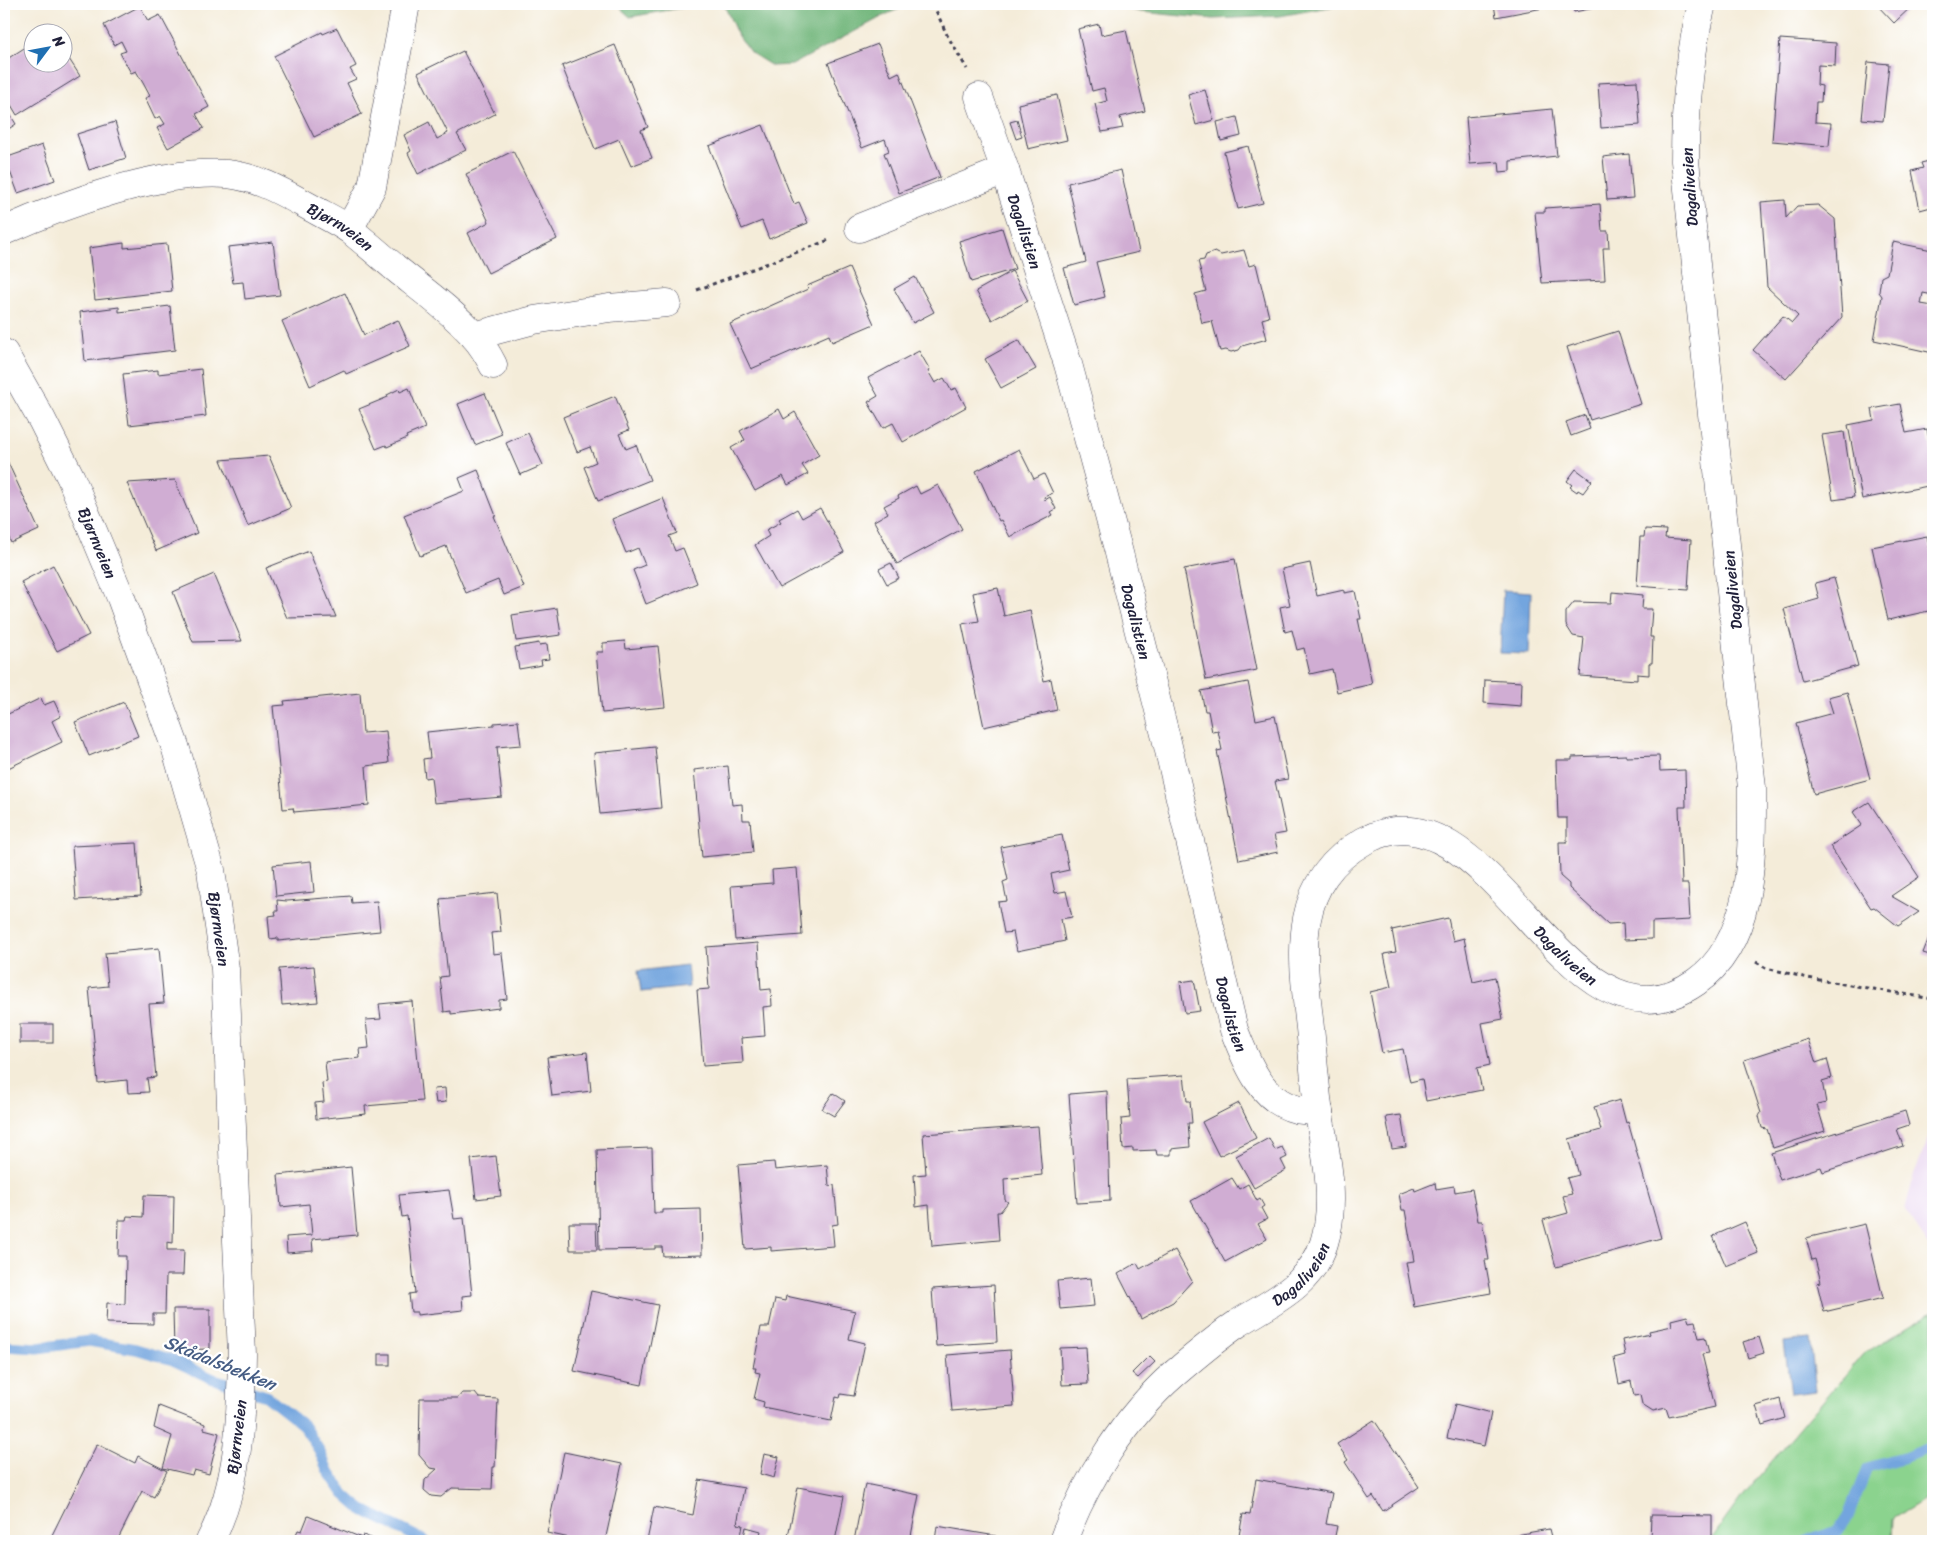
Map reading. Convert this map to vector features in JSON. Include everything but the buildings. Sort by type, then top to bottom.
[{"type":"street","points":[[349,229],[372,187],[406,4]]},
{"type":"street","points":[[1699,14],[1716,4]]},
{"type":"street","name":"Dagaliveien","points":[[1063,1541],[1091,1480],[1107,1454],[1149,1398],[1171,1376],[1228,1331],[1275,1302],[1302,1281],[1316,1262],[1324,1243],[1329,1220],[1330,1191],[1304,977],[1305,932],[1309,906],[1318,884],[1330,866],[1348,851],[1380,833],[1400,830],[1422,833],[1440,840],[1461,854],[1488,877],[1583,974],[1606,988],[1626,996],[1646,999],[1687,988],[1704,976],[1718,962],[1729,945],[1739,922],[1746,890],[1752,844],[1752,788],[1685,161],[1685,119],[1699,14]]},
{"type":"street","name":"Dagalistien","points":[[979,97],[1005,170],[1068,364],[1167,742],[1234,1030],[1246,1058],[1268,1094],[1280,1103],[1297,1109],[1319,1111]]},
{"type":"street","points":[[859,228],[1005,170]]},
{"type":"street","name":"Bjørnveien","points":[[4,231],[80,201],[131,186],[195,174],[228,174],[252,180],[279,190],[349,229],[449,312],[474,336],[494,364]]},
{"type":"street","points":[[474,336],[534,320],[609,308],[667,303]]},
{"type":"street","name":"Bjørnveien","points":[[6,362],[42,420],[70,478],[121,598],[175,746],[211,870],[225,969],[242,1354],[241,1414],[236,1462],[225,1502],[210,1541]]},
{"type":"path","points":[[933,4],[947,35],[968,71],[979,97]]},
{"type":"path","points":[[667,303],[859,228]]},
{"type":"path","points":[[1729,945],[1766,968],[1808,978],[1933,999]]},
{"type":"shaded area","points":[[1933,1128],[1933,1251],[1905,1210],[1914,1174]]},
{"type":"green space","points":[[616,4],[703,4],[630,17]]},
{"type":"green space","points":[[720,4],[912,4],[889,13],[792,65],[772,66],[751,53],[738,36],[725,7]]},
{"type":"green space","points":[[1106,4],[1373,4],[1335,6],[1280,16],[1213,19],[1141,12]]},
{"type":"green space","points":[[1933,1312],[1933,1494],[1893,1518],[1892,1541],[1710,1541],[1743,1495],[1863,1354]]},
{"type":"water","points":[[1503,590],[1531,592],[1529,654],[1500,653]]},
{"type":"water","points":[[687,965],[689,987],[641,992],[638,971]]},
{"type":"water","points":[[1810,1339],[1816,1391],[1791,1394],[1784,1342]]},
{"type":"waterway","name":"Skådalsbekken","points":[[4,1346],[38,1348],[89,1341],[136,1349],[173,1360],[211,1378],[266,1396],[303,1425],[319,1450],[328,1471],[344,1494],[361,1509],[425,1541]]},
{"type":"waterway","name":"Skådalsbekken","points":[[1806,1541],[1838,1531],[1849,1514],[1867,1468],[1903,1458],[1933,1446]]}]
